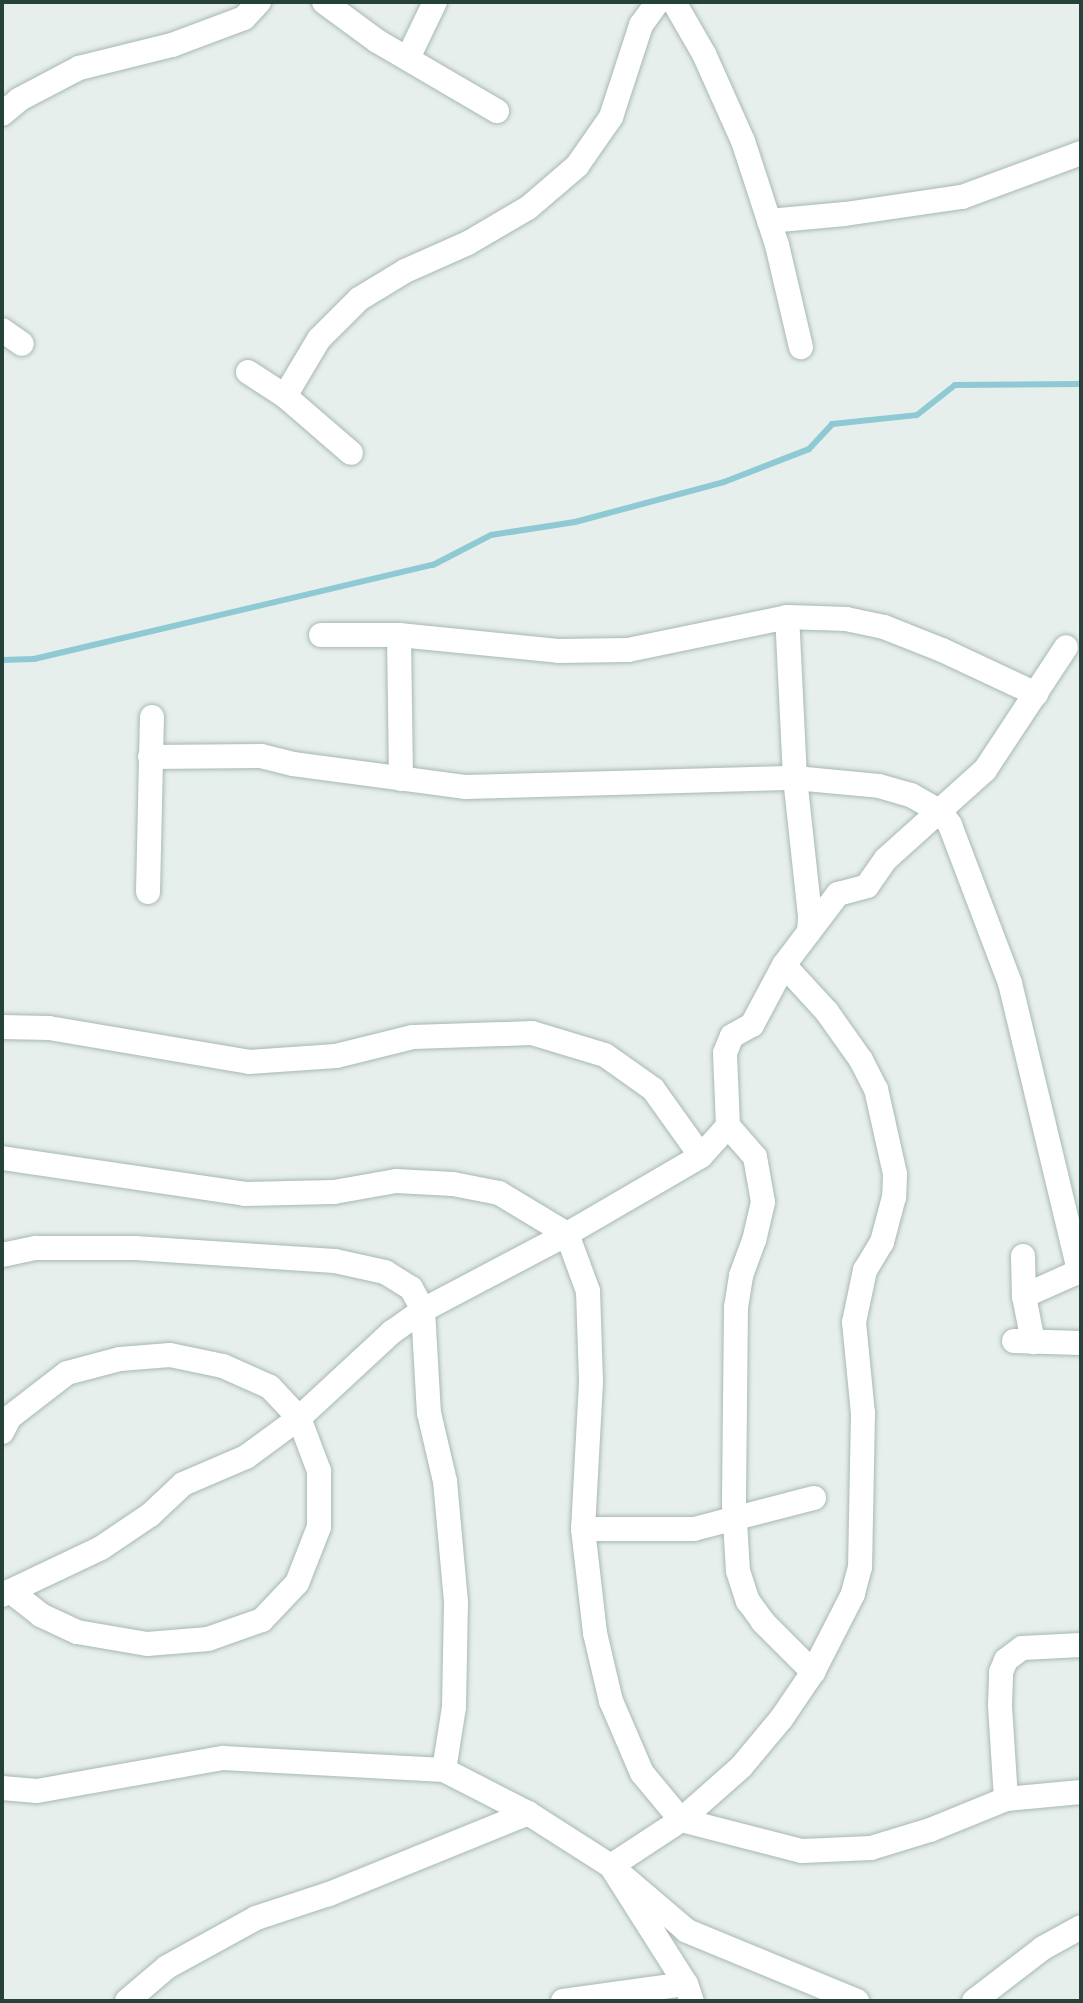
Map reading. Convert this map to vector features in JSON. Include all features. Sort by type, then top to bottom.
[{"type":"street","points":[[2,114],[20,99],[79,68],[172,45],[244,18],[259,2]]},
{"type":"street","points":[[324,2],[408,58],[497,111]]},
{"type":"street","points":[[408,58],[435,2]]},
{"type":"street","points":[[285,396],[319,339],[359,299],[405,271],[468,243],[528,208],[577,166],[611,117],[641,25],[658,2]]},
{"type":"street","points":[[674,2],[704,54],[743,141],[769,221],[801,347]]},
{"type":"street","points":[[769,221],[962,197],[1081,153]]},
{"type":"street","points":[[248,372],[285,396],[351,453]]},
{"type":"street","points":[[787,617],[795,778],[810,916],[809,932]]},
{"type":"street","points":[[321,635],[399,635],[558,651],[628,650],[787,617],[846,619],[884,627],[1036,694]]},
{"type":"street","points":[[399,635],[401,779]]},
{"type":"street","points":[[813,1672],[763,1622],[748,1601],[738,1571],[735,1518],[736,1307],[741,1276],[763,1202],[755,1157],[728,1126],[725,1053],[732,1036],[752,1025],[784,965],[838,894],[867,886],[886,859],[985,770],[1066,647]]},
{"type":"street","points":[[148,892],[152,717]]},
{"type":"street","points":[[150,757],[261,756],[293,764],[401,779],[496,787],[795,778],[879,786],[911,795],[941,812],[950,825],[966,864],[1010,983],[1078,1267],[1073,1274],[1024,1296]]},
{"type":"street","points":[[611,1866],[681,1820],[741,1767],[781,1719],[813,1672],[853,1594],[860,1567],[863,1413],[854,1322],[865,1270],[882,1242],[894,1197],[895,1174],[876,1089],[861,1060],[827,1012],[784,965]]},
{"type":"street","points":[[2,1027],[49,1028],[249,1062],[336,1056],[413,1037],[532,1033],[605,1055],[653,1089],[701,1156]]},
{"type":"street","points":[[6,1593],[101,1548],[150,1515],[183,1484],[246,1457],[299,1418],[392,1332],[423,1310],[567,1234],[701,1156],[728,1126]]},
{"type":"street","points":[[2,1158],[245,1194],[334,1192],[396,1181],[453,1184],[499,1193],[567,1234],[588,1291],[591,1382],[583,1529],[595,1633],[611,1701],[642,1773],[681,1820],[802,1851],[871,1848],[930,1830],[1006,1799],[1081,1792]]},
{"type":"street","points":[[2,1255],[36,1248],[135,1248],[335,1261],[385,1272],[411,1288],[423,1310],[429,1413],[445,1481],[456,1602],[454,1707],[444,1770]]},
{"type":"street","points":[[1023,1256],[1024,1341],[1081,1343]]},
{"type":"street","points":[[2,1432],[10,1417],[67,1373],[120,1359],[170,1355],[223,1366],[270,1387],[299,1418],[319,1471],[319,1527],[297,1583],[262,1620],[208,1639],[147,1644],[77,1632],[41,1615],[6,1593]]},
{"type":"street","points":[[583,1529],[682,1530],[814,1498]]},
{"type":"street","points":[[1006,1799],[1000,1705],[1001,1672],[1006,1660],[1022,1648],[1081,1645]]},
{"type":"street","points":[[2,1788],[37,1791],[223,1758],[444,1770],[528,1813],[611,1866],[687,1931],[857,2001]]},
{"type":"street","points":[[127,2001],[167,1967],[256,1918],[329,1894],[528,1813]]},
{"type":"street","points":[[563,2001],[689,1992],[611,1866]]},
{"type":"street","points":[[974,2001],[1043,1948],[1081,1927]]},
{"type":"waterway","points":[[2,660],[34,659],[433,565],[491,535],[575,522],[724,482],[809,449],[832,424],[917,415],[955,385],[1081,384]]}]
